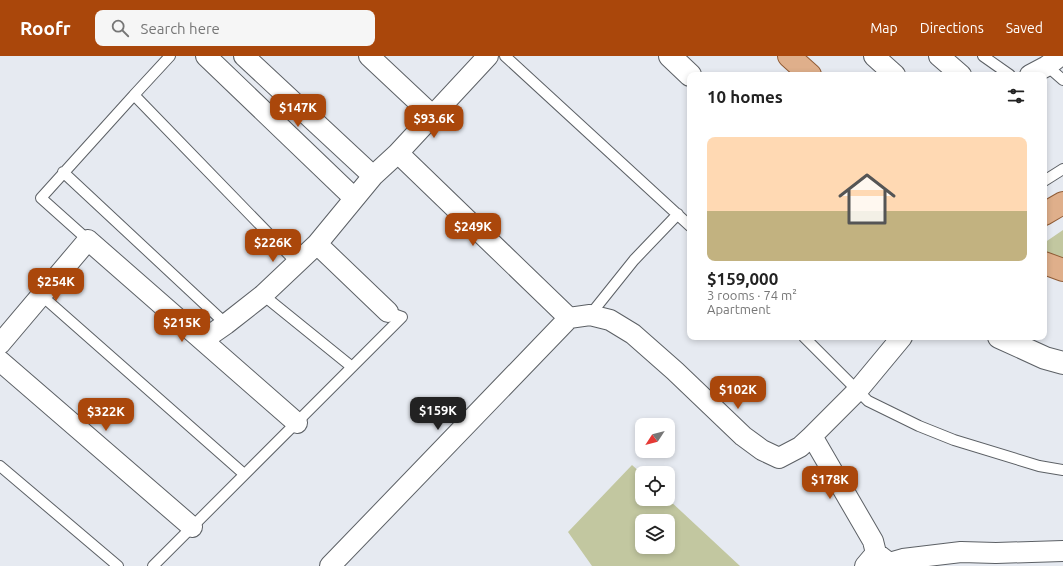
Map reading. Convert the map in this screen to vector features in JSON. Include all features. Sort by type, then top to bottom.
[{"type":"main road","points":[[789,56],[807,72]]},
{"type":"main road","points":[[1047,212],[1063,203]]},
{"type":"main road","points":[[1047,224],[1063,216]]},
{"type":"main road","points":[[1047,263],[1063,270]]},
{"type":"street","points":[[206,56],[354,198]]},
{"type":"street","points":[[244,56],[373,176]]},
{"type":"street","points":[[369,56],[433,116]]},
{"type":"street","points":[[203,340],[263,295],[317,244],[373,176],[398,153],[488,56]]},
{"type":"street","points":[[670,56],[687,72]]},
{"type":"street","points":[[874,56],[892,72]]},
{"type":"street","points":[[940,56],[958,72]]},
{"type":"street","points":[[398,153],[570,318]]},
{"type":"street","points":[[0,344],[88,240],[297,423]]},
{"type":"street","points":[[317,244],[388,312]]},
{"type":"street","points":[[330,566],[570,318],[590,315],[610,320],[633,334],[675,371],[742,436],[762,450],[780,458],[800,447],[812,436],[858,390],[900,340]]},
{"type":"street","points":[[1006,340],[1045,358],[1063,363]]},
{"type":"street","points":[[0,361],[192,527]]},
{"type":"street","points":[[812,436],[873,541],[870,559],[889,563],[919,557],[961,552],[996,553],[1063,551]]},
{"type":"lane","points":[[88,240],[41,198],[170,56]]},
{"type":"lane","points":[[505,56],[687,223]]},
{"type":"lane","points":[[983,56],[1006,72]]},
{"type":"lane","points":[[1046,66],[1063,80]]},
{"type":"lane","points":[[134,95],[297,263]]},
{"type":"lane","points":[[1047,179],[1063,169]]},
{"type":"lane","points":[[63,172],[226,324]]},
{"type":"lane","points":[[590,315],[634,260],[678,214]]},
{"type":"lane","points":[[41,295],[244,474]]},
{"type":"lane","points":[[263,295],[352,368]]},
{"type":"lane","points":[[153,566],[402,317],[388,312]]},
{"type":"lane","points":[[807,340],[868,401],[919,426],[954,440],[1039,466],[1063,470]]},
{"type":"lane","points":[[0,466],[118,566]]},
{"type":"green space","points":[[1063,230],[1063,260],[1047,253],[1047,241]]},
{"type":"green space","points":[[632,465],[635,468],[635,506],[675,506],[740,566],[592,566],[568,532]]}]
